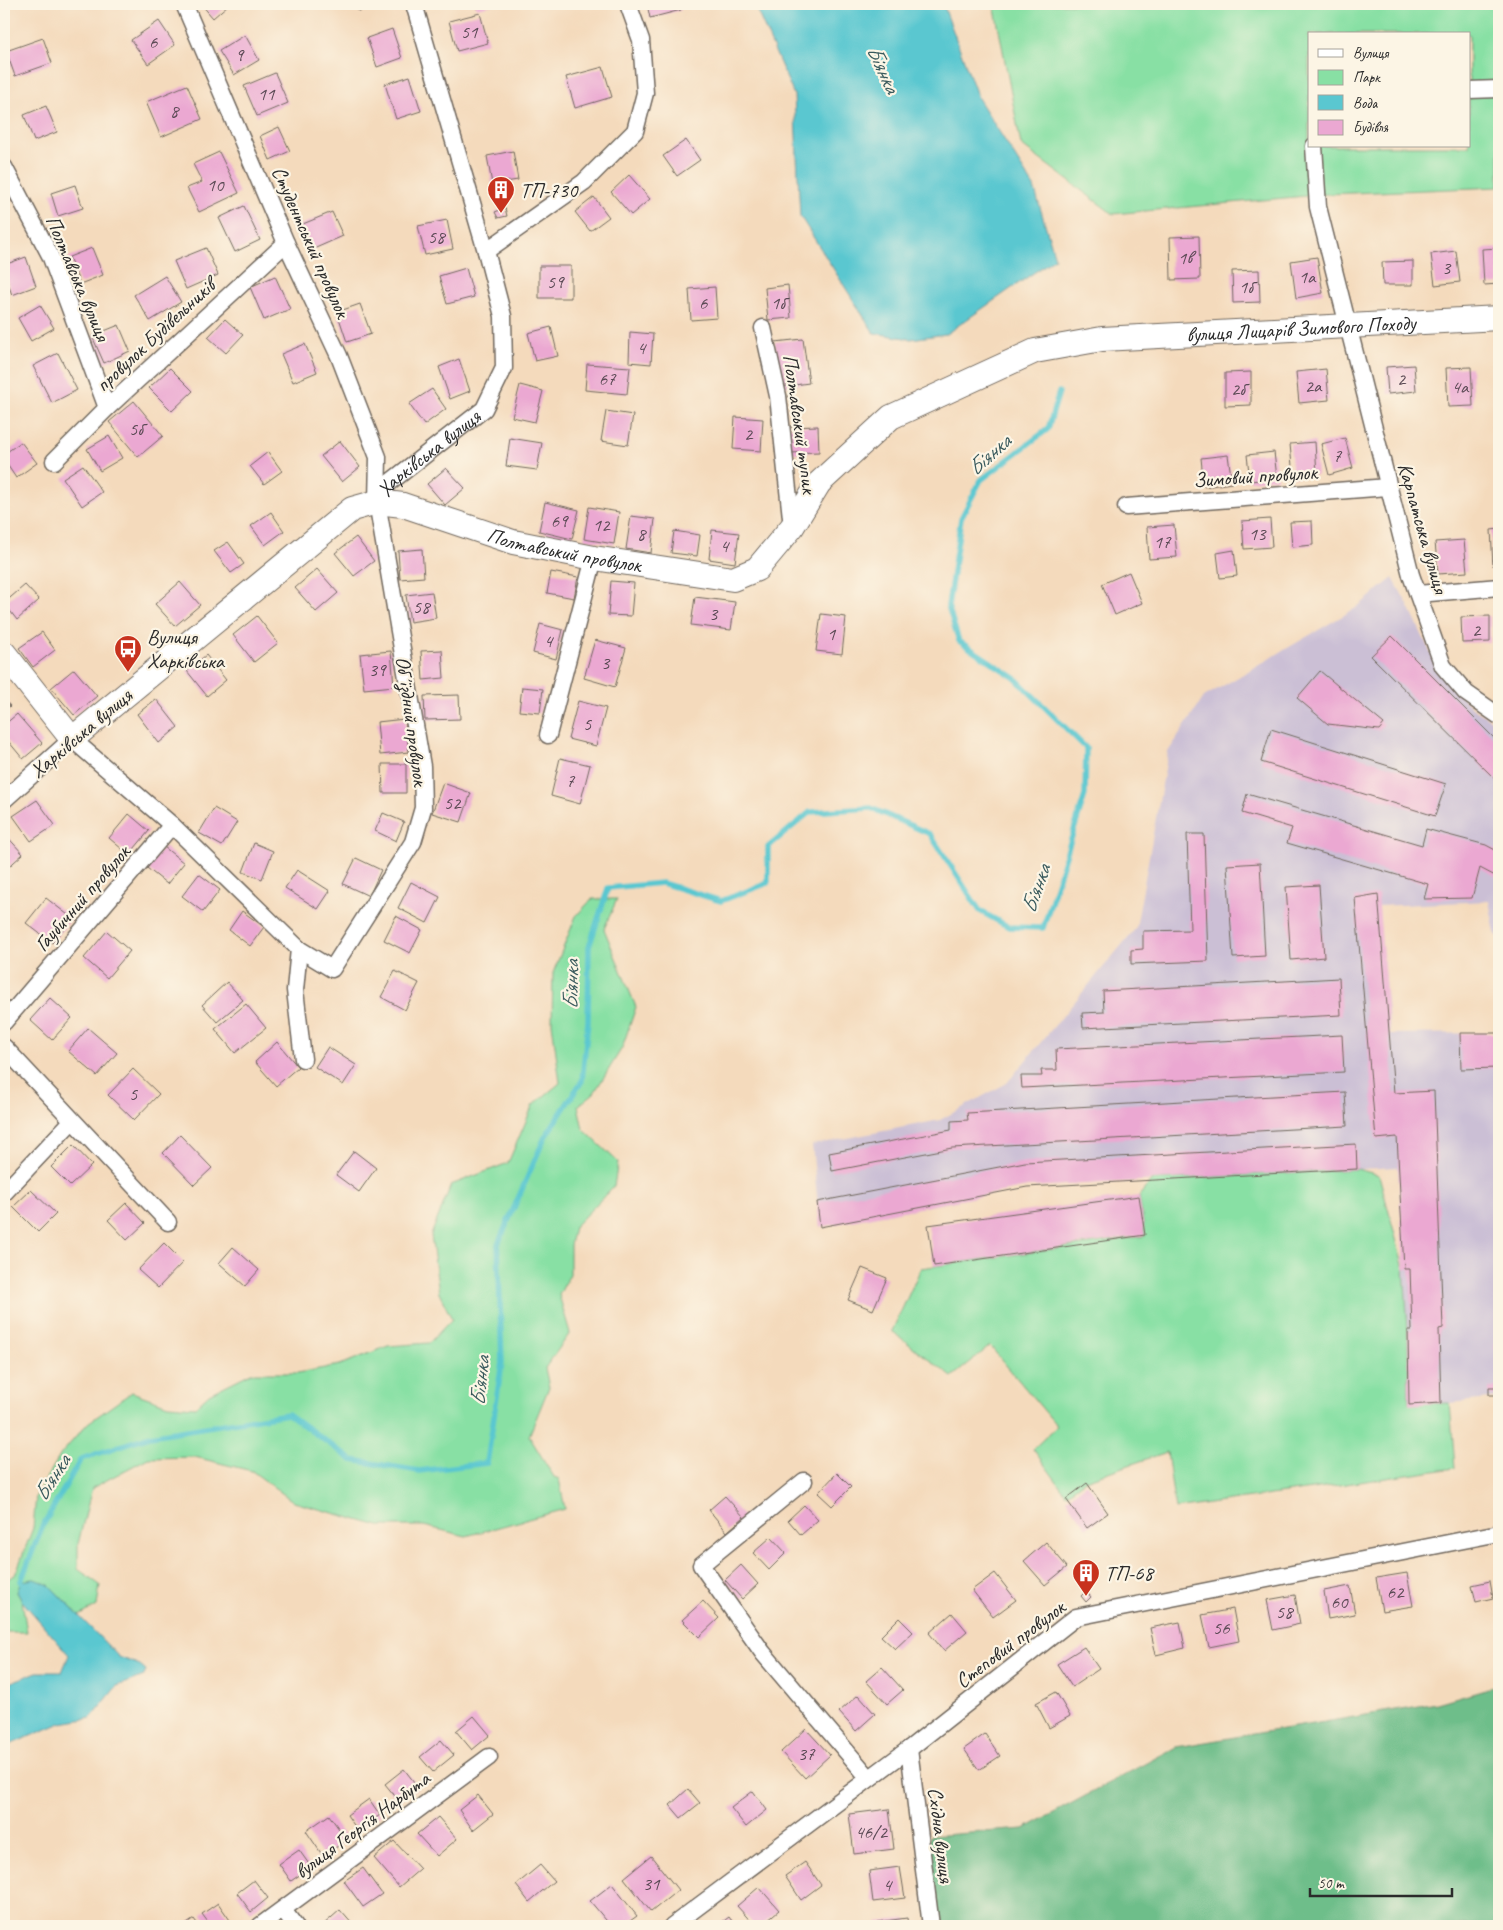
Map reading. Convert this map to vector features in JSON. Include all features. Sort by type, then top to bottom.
[{"type":"street","name":"Студентський провулок","points":[[184,4],[286,243],[339,356],[378,457],[377,502]]},
{"type":"street","name":"Харківська вулиця","points":[[4,800],[72,739],[352,509],[377,502],[389,483],[484,409],[504,368],[503,316],[414,4]]},
{"type":"street","points":[[486,251],[584,182],[635,131],[645,93],[641,40],[628,4]]},
{"type":"street","points":[[1470,90],[1499,89]]},
{"type":"street","name":"Карпатська вулиця","points":[[1314,148],[1318,207],[1411,575],[1443,666],[1466,693],[1499,716]]},
{"type":"street","name":"Полтавська вулиця","points":[[4,167],[50,254],[107,408]]},
{"type":"street","name":"провулок Будівельників","points":[[54,461],[107,408],[286,243]]},
{"type":"street","name":"вулиця Лицарів Зимового Походу","points":[[756,569],[792,527],[819,483],[891,417],[1035,351],[1102,339],[1499,318]]},
{"type":"street","name":"Полтавський тупик","points":[[763,328],[778,396],[792,527]]},
{"type":"street","name":"Зимовий провулок","points":[[1126,507],[1388,487]]},
{"type":"street","name":"Полтавський провулок","points":[[377,502],[403,505],[513,542],[594,558],[733,579],[756,569]]},
{"type":"street","name":"Обʼїздний провулок","points":[[4,653],[72,739],[172,825],[299,949],[332,969],[413,842],[423,808],[422,766],[377,502]]},
{"type":"street","points":[[548,735],[594,558]]},
{"type":"street","points":[[1418,594],[1499,587]]},
{"type":"street","name":"Гаубичний провулок","points":[[4,1022],[172,825]]},
{"type":"street","points":[[299,949],[295,990],[303,1059]]},
{"type":"street","points":[[4,1047],[168,1222]]},
{"type":"street","points":[[4,1193],[72,1121]]},
{"type":"street","points":[[804,1481],[701,1565],[764,1653],[869,1778]]},
{"type":"street","name":"Степовий провулок","points":[[672,1926],[908,1749],[1076,1617],[1499,1533]]},
{"type":"street","name":"Східна вулиця","points":[[908,1749],[931,1926]]},
{"type":"street","name":"вулиця Георгія Нарбута","points":[[260,1926],[489,1757]]},
{"type":"street","points":[[283,1910],[296,1926]]},
{"type":"shaded area","points":[[1393,578],[1440,673],[1472,708],[1499,725],[1499,938],[1495,933],[1489,901],[1378,906],[1390,1034],[1499,1033],[1499,1398],[1409,1405],[1408,1330],[1398,1167],[1027,1187],[820,1227],[812,1145],[940,1120],[1007,1083],[1136,928],[1168,752],[1204,697],[1356,608]]},
{"type":"green space","points":[[994,4],[1499,4],[1499,187],[1327,194],[1113,214],[1021,145]]},
{"type":"green space","points":[[592,899],[617,899],[604,929],[636,1007],[622,1048],[594,1093],[578,1106],[583,1129],[618,1162],[614,1186],[574,1227],[570,1245],[570,1274],[559,1295],[570,1333],[545,1368],[549,1387],[529,1436],[554,1477],[559,1479],[565,1509],[466,1536],[424,1526],[379,1526],[294,1502],[252,1471],[195,1457],[148,1458],[92,1488],[78,1544],[78,1569],[100,1585],[97,1606],[79,1616],[49,1585],[17,1592],[22,1601],[27,1632],[4,1632],[4,1581],[15,1575],[33,1528],[36,1496],[61,1454],[88,1423],[132,1392],[168,1405],[195,1407],[209,1394],[251,1373],[298,1373],[340,1365],[388,1346],[429,1343],[452,1319],[439,1293],[431,1235],[451,1185],[508,1163],[533,1105],[560,1083],[552,1023],[553,973],[576,916]]},
{"type":"green space","points":[[1357,1169],[1379,1175],[1404,1269],[1408,1330],[1409,1404],[1450,1403],[1455,1468],[1175,1509],[1167,1452],[1085,1480],[1066,1494],[1033,1449],[1057,1426],[990,1346],[952,1377],[892,1331],[921,1268],[1145,1236],[1139,1196],[1152,1180]]},
{"type":"green space","points":[[1499,1685],[1499,1926],[936,1926],[929,1836],[1024,1829],[1176,1747],[1437,1703]]},
{"type":"water","points":[[754,4],[943,4],[978,98],[1034,187],[1055,258],[946,334],[911,339],[874,333],[800,216],[794,95]]},
{"type":"water","points":[[34,1579],[49,1585],[119,1657],[140,1665],[146,1670],[144,1676],[117,1686],[91,1718],[61,1723],[4,1749],[4,1685],[37,1672],[62,1672],[69,1655],[22,1601],[17,1592],[21,1581]]},
{"type":"building","points":[[201,4],[229,4],[213,18]]},
{"type":"building","points":[[356,4],[382,4],[358,11]]},
{"type":"building","points":[[475,4],[491,4],[492,5],[476,8]]},
{"type":"building","points":[[647,4],[680,4],[681,10],[650,18]]},
{"type":"building","points":[[480,13],[488,43],[457,51],[449,21]]},
{"type":"building","points":[[159,21],[175,45],[148,64],[131,40]]},
{"type":"building","points":[[392,29],[402,58],[377,67],[367,38]]},
{"type":"building","points":[[245,35],[259,60],[234,75],[219,51]]},
{"type":"building","points":[[43,38],[52,63],[15,76],[6,51]]},
{"type":"building","points":[[603,67],[612,97],[575,108],[566,77]]},
{"type":"building","points":[[275,73],[288,103],[257,116],[244,86]]},
{"type":"building","points":[[410,76],[421,111],[396,119],[385,84]]},
{"type":"building","points":[[187,85],[202,119],[161,137],[146,102]]},
{"type":"building","points":[[46,106],[57,132],[34,141],[24,115]]},
{"type":"building","points":[[279,127],[290,151],[270,160],[260,136]]},
{"type":"building","points":[[686,140],[700,160],[677,176],[663,156]]},
{"type":"building","points":[[513,151],[518,180],[492,184],[487,156]]},
{"type":"building","points":[[219,152],[239,193],[199,212],[187,188],[202,182],[193,164]]},
{"type":"building","points":[[629,175],[650,199],[631,215],[611,192]]},
{"type":"building","points":[[75,185],[83,208],[58,216],[51,193]]},
{"type":"building","points":[[594,197],[609,217],[590,231],[575,212]]},
{"type":"building","points":[[244,206],[260,240],[235,252],[219,218]]},
{"type":"building","name":"ТП-730","points":[[505,208],[507,216],[498,218],[495,212]]},
{"type":"building","points":[[332,212],[343,236],[309,251],[298,226]]},
{"type":"building","points":[[447,220],[453,249],[425,255],[418,226]]},
{"type":"building","points":[[1199,236],[1200,279],[1171,280],[1170,237]]},
{"type":"building","points":[[92,248],[103,275],[80,284],[69,257]]},
{"type":"building","points":[[206,248],[218,275],[186,289],[174,261]]},
{"type":"building","points":[[1499,248],[1499,284],[1484,285],[1482,249]]},
{"type":"building","points":[[1456,251],[1460,282],[1435,285],[1431,254]]},
{"type":"building","points":[[26,257],[36,286],[12,295],[4,272],[4,265]]},
{"type":"building","points":[[1317,257],[1323,293],[1296,298],[1291,261]]},
{"type":"building","points":[[1413,261],[1413,285],[1383,285],[1382,262]]},
{"type":"building","points":[[539,266],[571,266],[571,298],[539,298]]},
{"type":"building","points":[[466,268],[474,297],[447,304],[439,276]]},
{"type":"building","points":[[1259,270],[1260,302],[1233,303],[1232,271]]},
{"type":"building","points":[[165,276],[181,302],[150,321],[134,295]]},
{"type":"building","points":[[275,276],[290,309],[264,320],[250,287]]},
{"type":"building","points":[[788,285],[791,318],[768,320],[765,288]]},
{"type":"building","points":[[715,287],[717,318],[691,320],[689,289]]},
{"type":"building","points":[[360,304],[371,334],[347,342],[337,312]]},
{"type":"building","points":[[40,305],[54,328],[31,341],[18,318]]},
{"type":"building","points":[[225,319],[243,335],[226,353],[208,337]]},
{"type":"building","points":[[119,325],[130,351],[104,363],[92,336]]},
{"type":"building","points":[[551,327],[558,356],[535,361],[528,333]]},
{"type":"building","points":[[630,332],[653,334],[651,364],[629,362]]},
{"type":"building","points":[[803,339],[809,383],[780,387],[775,342]]},
{"type":"building","points":[[305,344],[317,372],[293,382],[281,354]]},
{"type":"building","points":[[58,353],[77,390],[52,403],[33,366]]},
{"type":"building","points":[[459,359],[470,391],[450,399],[439,367]]},
{"type":"building","points":[[587,364],[630,367],[627,394],[585,390]]},
{"type":"building","points":[[1414,365],[1416,391],[1388,394],[1386,367]]},
{"type":"building","points":[[1471,367],[1473,406],[1448,407],[1446,368]]},
{"type":"building","points":[[170,368],[193,391],[172,411],[149,388]]},
{"type":"building","points":[[1326,369],[1329,400],[1299,403],[1296,372]]},
{"type":"building","points":[[1251,372],[1251,405],[1225,406],[1225,373]]},
{"type":"building","points":[[520,385],[543,391],[535,422],[512,417]]},
{"type":"building","points":[[432,389],[446,409],[424,425],[409,404]]},
{"type":"building","points":[[134,401],[163,436],[138,457],[109,422]]},
{"type":"building","points":[[606,411],[633,415],[628,445],[601,441]]},
{"type":"building","points":[[735,417],[763,419],[761,451],[733,449]]},
{"type":"building","points":[[818,426],[819,452],[789,453],[788,427]]},
{"type":"building","points":[[109,436],[122,458],[100,471],[87,449]]},
{"type":"building","points":[[510,438],[542,443],[537,470],[506,466]]},
{"type":"building","points":[[1345,438],[1353,468],[1329,475],[1321,444]]},
{"type":"building","points":[[340,441],[360,467],[342,482],[321,456]]},
{"type":"building","points":[[21,442],[37,463],[16,478],[4,460],[4,454]]},
{"type":"building","points":[[1315,442],[1317,475],[1293,477],[1290,444]]},
{"type":"building","points":[[268,452],[282,471],[264,484],[250,466]]},
{"type":"building","points":[[1274,452],[1277,478],[1250,481],[1247,455]]},
{"type":"building","points":[[1228,455],[1232,483],[1204,487],[1201,458]]},
{"type":"building","points":[[83,465],[102,492],[82,506],[63,478]]},
{"type":"building","points":[[446,468],[465,488],[445,505],[427,484]]},
{"type":"building","points":[[545,502],[579,510],[572,539],[539,531]]},
{"type":"building","points":[[589,507],[619,512],[614,544],[584,539]]},
{"type":"building","points":[[271,512],[284,531],[265,545],[251,526]]},
{"type":"building","points":[[631,516],[655,519],[651,553],[626,549]]},
{"type":"building","points":[[1270,519],[1272,547],[1244,549],[1242,521]]},
{"type":"building","points":[[1312,521],[1313,545],[1292,547],[1290,522]]},
{"type":"building","points":[[1174,525],[1177,557],[1149,559],[1147,527]]},
{"type":"building","points":[[1499,529],[1499,566],[1493,566],[1491,530]]},
{"type":"building","points":[[712,530],[739,533],[735,563],[709,559]]},
{"type":"building","points":[[674,531],[700,535],[697,556],[671,553]]},
{"type":"building","points":[[356,537],[374,561],[354,576],[335,553]]},
{"type":"building","points":[[1464,540],[1467,572],[1438,574],[1435,542]]},
{"type":"building","points":[[228,542],[244,564],[231,573],[214,551]]},
{"type":"building","points":[[422,549],[424,577],[400,579],[398,551]]},
{"type":"building","points":[[1234,550],[1237,576],[1220,578],[1217,553]]},
{"type":"building","points":[[317,569],[338,593],[316,612],[295,588]]},
{"type":"building","points":[[551,572],[578,577],[574,598],[547,593]]},
{"type":"building","points":[[1129,572],[1142,603],[1115,615],[1102,584]]},
{"type":"building","points":[[611,581],[634,583],[631,616],[608,615]]},
{"type":"building","points":[[180,582],[200,605],[175,626],[155,604]]},
{"type":"building","points":[[25,585],[39,600],[17,620],[4,603]]},
{"type":"building","points":[[432,592],[436,618],[410,622],[406,595]]},
{"type":"building","points":[[695,597],[735,602],[731,630],[691,625]]},
{"type":"building","points":[[821,614],[846,617],[842,654],[816,651]]},
{"type":"building","points":[[257,616],[278,643],[254,662],[233,635]]},
{"type":"building","points":[[1490,616],[1490,642],[1462,643],[1461,617]]},
{"type":"building","points":[[540,624],[563,630],[556,659],[533,653]]},
{"type":"building","points":[[42,632],[55,650],[33,667],[19,648]]},
{"type":"building","points":[[1392,636],[1499,743],[1499,783],[1371,656]]},
{"type":"building","points":[[595,640],[626,648],[615,687],[584,678]]},
{"type":"building","points":[[442,650],[444,678],[423,680],[421,651]]},
{"type":"building","points":[[391,651],[394,686],[364,689],[360,654]]},
{"type":"building","points":[[206,655],[226,680],[207,696],[187,671]]},
{"type":"building","points":[[74,669],[97,696],[74,715],[51,688]]},
{"type":"building","points":[[1320,671],[1384,724],[1379,730],[1328,724],[1297,698]]},
{"type":"building","points":[[522,687],[543,689],[540,713],[519,711]]},
{"type":"building","points":[[459,695],[460,719],[425,720],[424,696]]},
{"type":"building","points":[[4,699],[10,706],[4,712]]},
{"type":"building","points":[[156,699],[178,727],[159,743],[137,714]]},
{"type":"building","points":[[578,701],[606,708],[596,746],[568,739]]},
{"type":"building","points":[[17,714],[42,743],[23,759],[4,736],[4,725]]},
{"type":"building","points":[[405,719],[409,752],[380,755],[377,722]]},
{"type":"building","points":[[1271,729],[1446,784],[1435,816],[1261,762]]},
{"type":"building","points":[[560,758],[590,765],[580,804],[551,796]]},
{"type":"building","points":[[382,764],[406,764],[406,793],[383,793]]},
{"type":"building","points":[[443,783],[471,793],[461,822],[432,813]]},
{"type":"building","points":[[1247,794],[1422,845],[1426,829],[1486,845],[1499,852],[1499,878],[1480,868],[1472,898],[1424,899],[1428,884],[1287,843],[1292,828],[1242,813]]},
{"type":"building","points":[[37,800],[55,825],[31,841],[13,816]]},
{"type":"building","points":[[214,808],[237,822],[222,846],[199,833]]},
{"type":"building","points":[[383,813],[404,822],[396,841],[375,831]]},
{"type":"building","points":[[129,814],[149,831],[129,855],[109,838]]},
{"type":"building","points":[[4,833],[23,854],[4,871]]},
{"type":"building","points":[[1187,834],[1204,834],[1208,961],[1131,964],[1131,950],[1143,949],[1143,931],[1190,930]]},
{"type":"building","points":[[254,843],[273,851],[262,879],[243,872]]},
{"type":"building","points":[[164,847],[184,863],[167,884],[147,868]]},
{"type":"building","points":[[356,858],[381,870],[369,896],[343,884]]},
{"type":"building","points":[[1260,863],[1265,956],[1233,958],[1227,865]]},
{"type":"building","points":[[297,870],[330,891],[318,909],[285,888]]},
{"type":"building","points":[[199,874],[220,890],[203,912],[182,896]]},
{"type":"building","points":[[411,882],[440,897],[427,923],[398,908]]},
{"type":"building","points":[[1319,885],[1324,957],[1291,960],[1286,887]]},
{"type":"building","points":[[1378,894],[1394,1093],[1434,1091],[1443,1328],[1439,1329],[1441,1403],[1409,1405],[1408,1330],[1412,1330],[1410,1269],[1404,1269],[1397,1137],[1376,1139],[1355,898]]},
{"type":"building","points":[[46,898],[72,918],[52,943],[26,923]]},
{"type":"building","points":[[242,911],[264,927],[250,946],[229,930]]},
{"type":"building","points":[[396,916],[422,930],[410,953],[384,940]]},
{"type":"building","points":[[107,931],[130,951],[107,978],[84,958]]},
{"type":"building","points":[[395,971],[419,983],[405,1010],[381,997]]},
{"type":"building","points":[[1339,978],[1341,1015],[1083,1028],[1082,1013],[1104,1012],[1103,991]]},
{"type":"building","points":[[227,982],[243,1000],[217,1022],[202,1005]]},
{"type":"building","points":[[50,998],[72,1018],[52,1040],[30,1020]]},
{"type":"building","points":[[246,1004],[266,1028],[235,1053],[215,1029]]},
{"type":"building","points":[[88,1028],[117,1053],[97,1076],[68,1051]]},
{"type":"building","points":[[1460,1033],[1499,1033],[1499,1068],[1461,1069]]},
{"type":"building","points":[[1342,1035],[1344,1072],[1022,1088],[1021,1076],[1042,1076],[1041,1070],[1057,1070],[1056,1049]]},
{"type":"building","points":[[277,1042],[298,1067],[276,1086],[255,1062]]},
{"type":"building","points":[[328,1047],[356,1065],[343,1085],[315,1067]]},
{"type":"building","points":[[133,1069],[159,1094],[134,1120],[108,1095]]},
{"type":"building","points":[[1345,1092],[1347,1126],[952,1148],[832,1171],[829,1153],[951,1130],[951,1121],[968,1120],[967,1113]]},
{"type":"building","points":[[180,1135],[212,1168],[194,1185],[163,1153]]},
{"type":"building","points":[[1356,1144],[1357,1169],[1027,1187],[820,1227],[817,1202],[1025,1162]]},
{"type":"building","points":[[73,1145],[92,1165],[70,1186],[51,1167]]},
{"type":"building","points":[[354,1151],[376,1168],[359,1192],[336,1175]]},
{"type":"building","points":[[31,1190],[56,1214],[38,1232],[13,1207]]},
{"type":"building","points":[[1139,1196],[1145,1235],[934,1266],[928,1225]]},
{"type":"building","points":[[126,1203],[145,1223],[127,1240],[108,1220]]},
{"type":"building","points":[[164,1243],[183,1262],[158,1288],[138,1270]]},
{"type":"building","points":[[233,1247],[259,1270],[245,1286],[219,1263]]},
{"type":"building","points":[[862,1268],[887,1278],[873,1310],[848,1300]]},
{"type":"building","points":[[1499,1323],[1499,1350],[1494,1349]]},
{"type":"building","points":[[1489,1387],[1497,1387],[1497,1395],[1489,1395]]},
{"type":"building","points":[[837,1473],[851,1487],[832,1506],[818,1493]]},
{"type":"building","points":[[1087,1483],[1108,1513],[1087,1528],[1066,1499]]},
{"type":"building","points":[[725,1496],[744,1517],[727,1532],[709,1510]]},
{"type":"building","points":[[804,1505],[818,1520],[801,1535],[788,1520]]},
{"type":"building","points":[[771,1537],[786,1553],[769,1570],[753,1553]]},
{"type":"building","points":[[1046,1542],[1067,1567],[1045,1585],[1024,1561]]},
{"type":"building","points":[[741,1565],[758,1584],[742,1599],[725,1580]]},
{"type":"building","points":[[995,1573],[1016,1600],[993,1617],[972,1590]]},
{"type":"building","points":[[1407,1573],[1413,1606],[1382,1611],[1376,1578]]},
{"type":"building","points":[[1490,1581],[1493,1598],[1476,1602],[1472,1585]]},
{"type":"building","points":[[1350,1586],[1355,1614],[1328,1619],[1324,1591]]},
{"type":"building","name":"ТП-68","points":[[1086,1591],[1091,1597],[1086,1602],[1081,1596]]},
{"type":"building","points":[[1295,1595],[1300,1624],[1273,1630],[1267,1600]]},
{"type":"building","points":[[703,1601],[719,1618],[699,1637],[682,1620]]},
{"type":"building","points":[[1233,1609],[1239,1641],[1209,1647],[1202,1615]]},
{"type":"building","points":[[952,1613],[967,1631],[944,1651],[929,1633]]},
{"type":"building","points":[[899,1618],[913,1632],[895,1649],[881,1636]]},
{"type":"building","points":[[1180,1622],[1185,1648],[1156,1655],[1150,1628]]},
{"type":"building","points":[[1084,1647],[1099,1669],[1072,1687],[1057,1664]]},
{"type":"building","points":[[882,1667],[903,1690],[887,1704],[866,1681]]},
{"type":"building","points":[[1056,1692],[1070,1716],[1049,1728],[1036,1703]]},
{"type":"building","points":[[858,1695],[875,1714],[856,1731],[839,1712]]},
{"type":"building","points":[[474,1716],[490,1735],[472,1750],[456,1731]]},
{"type":"building","points":[[806,1729],[830,1755],[805,1778],[781,1752]]},
{"type":"building","points":[[985,1734],[1000,1756],[979,1770],[964,1749]]},
{"type":"building","points":[[441,1740],[454,1755],[433,1772],[420,1757]]},
{"type":"building","points":[[404,1769],[418,1787],[399,1801],[385,1784]]},
{"type":"building","points":[[688,1789],[700,1803],[681,1818],[670,1805]]},
{"type":"building","points":[[753,1791],[767,1810],[746,1827],[731,1808]]},
{"type":"building","points":[[478,1795],[493,1814],[473,1830],[459,1810]]},
{"type":"building","points":[[369,1799],[380,1815],[358,1831],[347,1815]]},
{"type":"building","points":[[889,1809],[894,1849],[854,1854],[849,1814]]},
{"type":"building","points":[[329,1815],[347,1840],[323,1856],[306,1831]]},
{"type":"building","points":[[438,1817],[457,1839],[437,1856],[417,1834]]},
{"type":"building","points":[[394,1841],[420,1869],[399,1887],[374,1858]]},
{"type":"building","points":[[299,1850],[311,1867],[291,1881],[279,1864]]},
{"type":"building","points":[[651,1856],[678,1890],[651,1912],[624,1878]]},
{"type":"building","points":[[805,1862],[821,1885],[801,1900],[785,1876]]},
{"type":"building","points":[[540,1865],[554,1881],[529,1902],[516,1885]]},
{"type":"building","points":[[900,1867],[905,1898],[873,1902],[869,1871]]},
{"type":"building","points":[[363,1868],[382,1894],[363,1907],[344,1881]]},
{"type":"building","points":[[254,1880],[268,1898],[251,1912],[237,1893]]},
{"type":"building","points":[[612,1884],[637,1916],[623,1926],[611,1926],[590,1901]]},
{"type":"building","points":[[759,1887],[779,1910],[760,1926],[755,1926],[737,1906]]},
{"type":"building","points":[[218,1903],[232,1923],[227,1926],[211,1926],[202,1914]]},
{"type":"building","points":[[340,1910],[354,1926],[323,1925]]},
{"type":"building","points":[[729,1917],[736,1926],[717,1926]]},
{"type":"building","points":[[907,1918],[908,1926],[878,1926],[877,1922]]},
{"type":"building","points":[[194,1919],[199,1926],[184,1926]]},
{"type":"waterway","name":"Біянка","points":[[25,1585],[21,1581],[42,1527],[81,1459],[150,1436],[288,1414],[352,1460],[419,1471],[487,1463],[502,1362],[498,1244],[545,1137],[582,1081],[588,1021],[589,947],[608,888],[662,883],[721,901],[768,883],[768,847],[810,812],[871,808],[930,834],[980,911],[1009,927],[1043,928],[1085,795],[1086,748],[1015,678],[959,641],[948,606],[961,518],[981,480],[1048,429],[1059,392]]},
{"type":"place","name":"ТП-730","points":[[501,214]]},
{"type":"place","name":"Вулиця Харківська","points":[[128,673]]},
{"type":"place","name":"ТП-68","points":[[1086,1597]]}]
